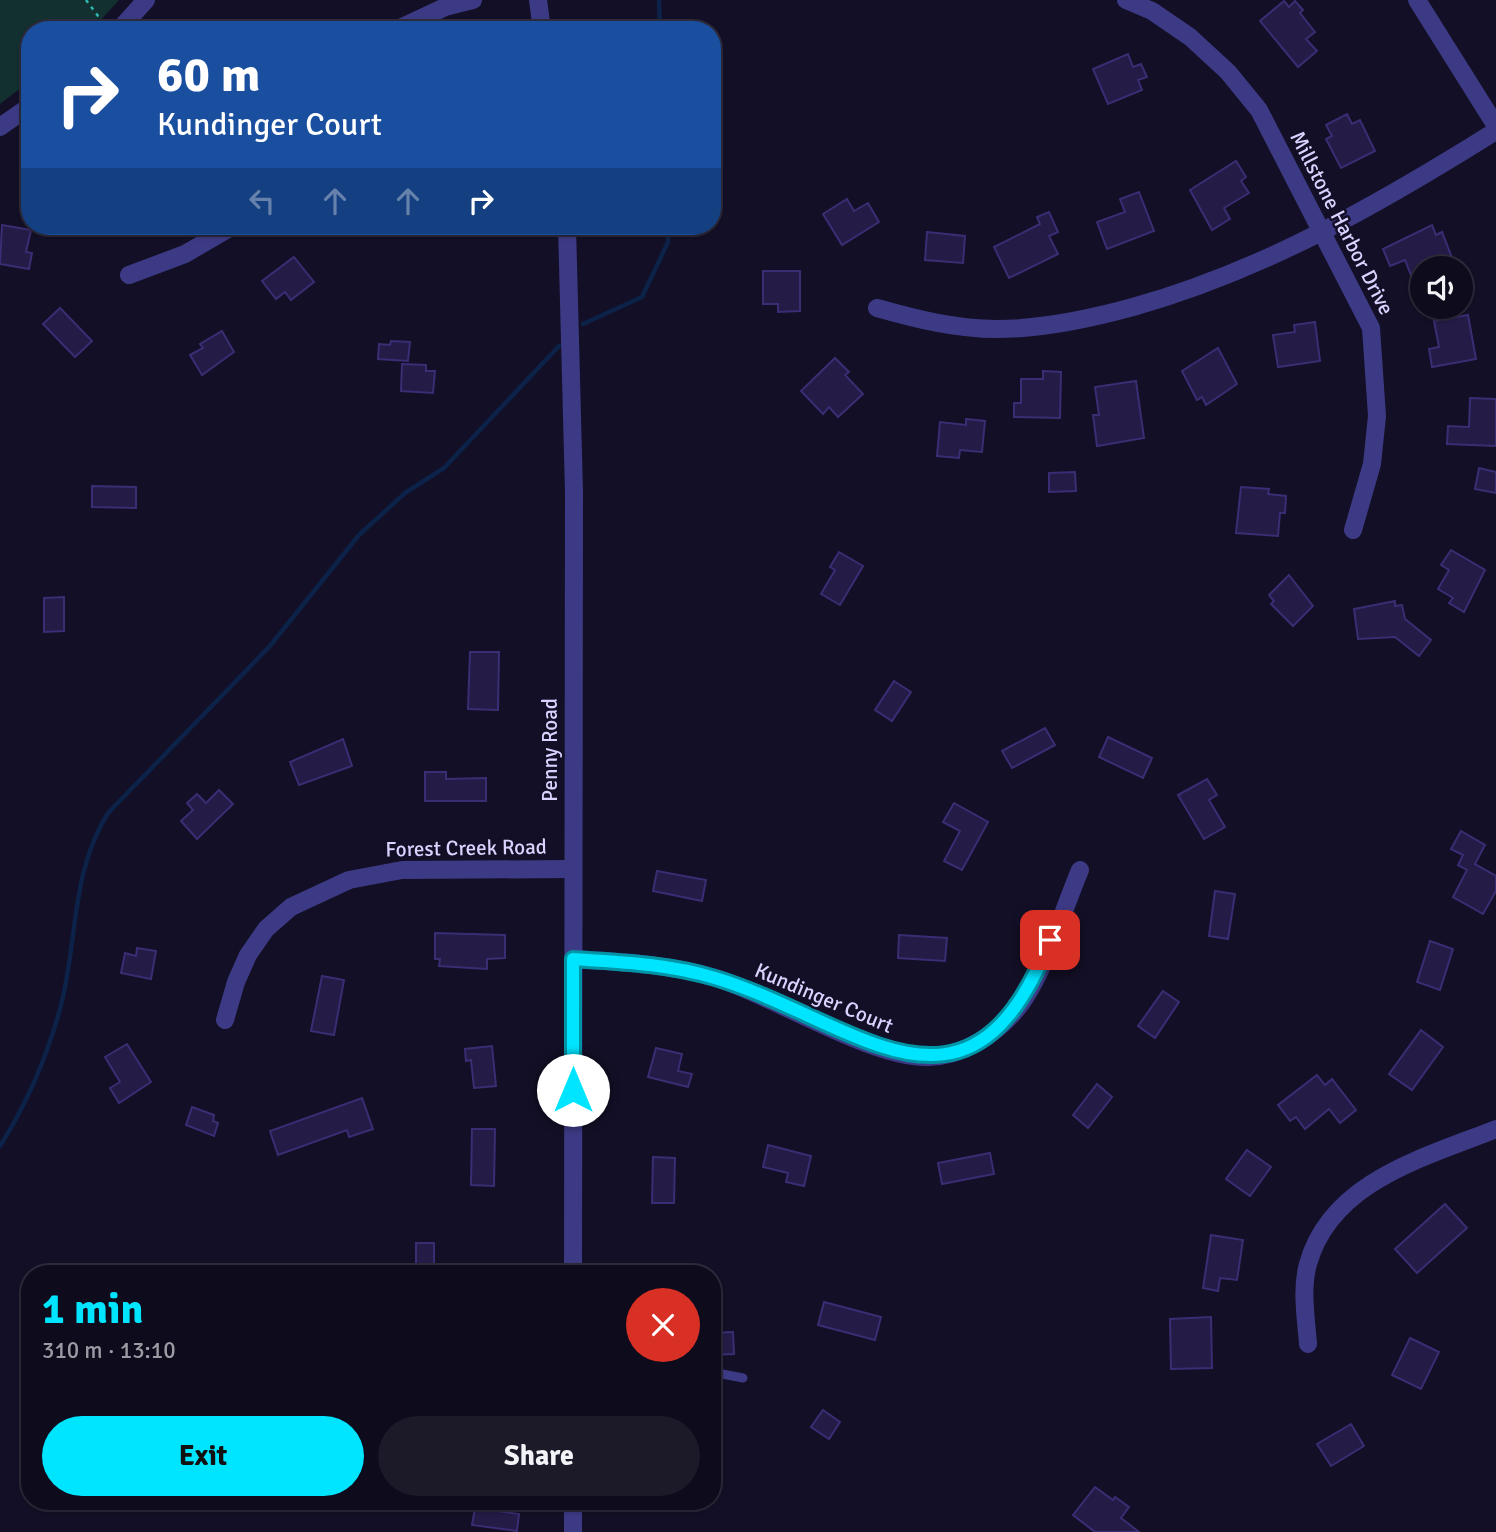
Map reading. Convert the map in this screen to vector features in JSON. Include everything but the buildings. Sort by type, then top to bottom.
[{"type":"street","points":[[127,21],[146,0]]},
{"type":"street","points":[[415,21],[445,7],[473,0]]},
{"type":"street","points":[[538,0],[541,21]]},
{"type":"street","name":"Millstone Harbor Drive","points":[[1126,0],[1152,11],[1190,37],[1228,72],[1259,110],[1371,328],[1377,416],[1372,464],[1353,530]]},
{"type":"street","points":[[1417,0],[1496,126]]},
{"type":"street","points":[[0,127],[21,113]]},
{"type":"street","points":[[877,308],[934,323],[996,329],[1041,327],[1098,317],[1162,299],[1218,279],[1322,234],[1398,193],[1496,131]]},
{"type":"street","points":[[129,275],[185,254],[218,235]]},
{"type":"street","name":"Penny Road","points":[[567,235],[573,409],[573,1265]]},
{"type":"street","name":"Forest Creek Road","points":[[225,1020],[236,982],[248,955],[266,929],[291,907],[349,880],[402,870],[572,869]]},
{"type":"street","name":"Kundinger Court","points":[[573,959],[668,967],[715,978],[876,1046],[909,1055],[944,1055],[960,1051],[992,1033],[1017,1008],[1041,964],[1080,870]]},
{"type":"street","points":[[1308,1343],[1304,1302],[1308,1263],[1326,1227],[1356,1192],[1394,1170],[1496,1129]]},
{"type":"street","points":[[573,1510],[573,1532]]},
{"type":"lane","points":[[721,1374],[743,1378]]},
{"type":"path","points":[[86,0],[101,21]]},
{"type":"green space","points":[[0,0],[119,0],[100,21],[21,21],[21,88],[0,104]]},
{"type":"waterway","points":[[659,0],[660,21]]},
{"type":"waterway","points":[[583,324],[642,297],[668,242],[668,235]]},
{"type":"waterway","points":[[0,1146],[27,1097],[55,1027],[66,984],[81,884],[96,836],[108,813],[269,647],[359,535],[405,493],[444,468],[559,346]]},
{"type":"route","points":[[573,1090],[573,959],[668,967],[715,978],[876,1046],[928,1057],[960,1051],[992,1033],[1017,1008],[1041,964],[1050,940]]}]
